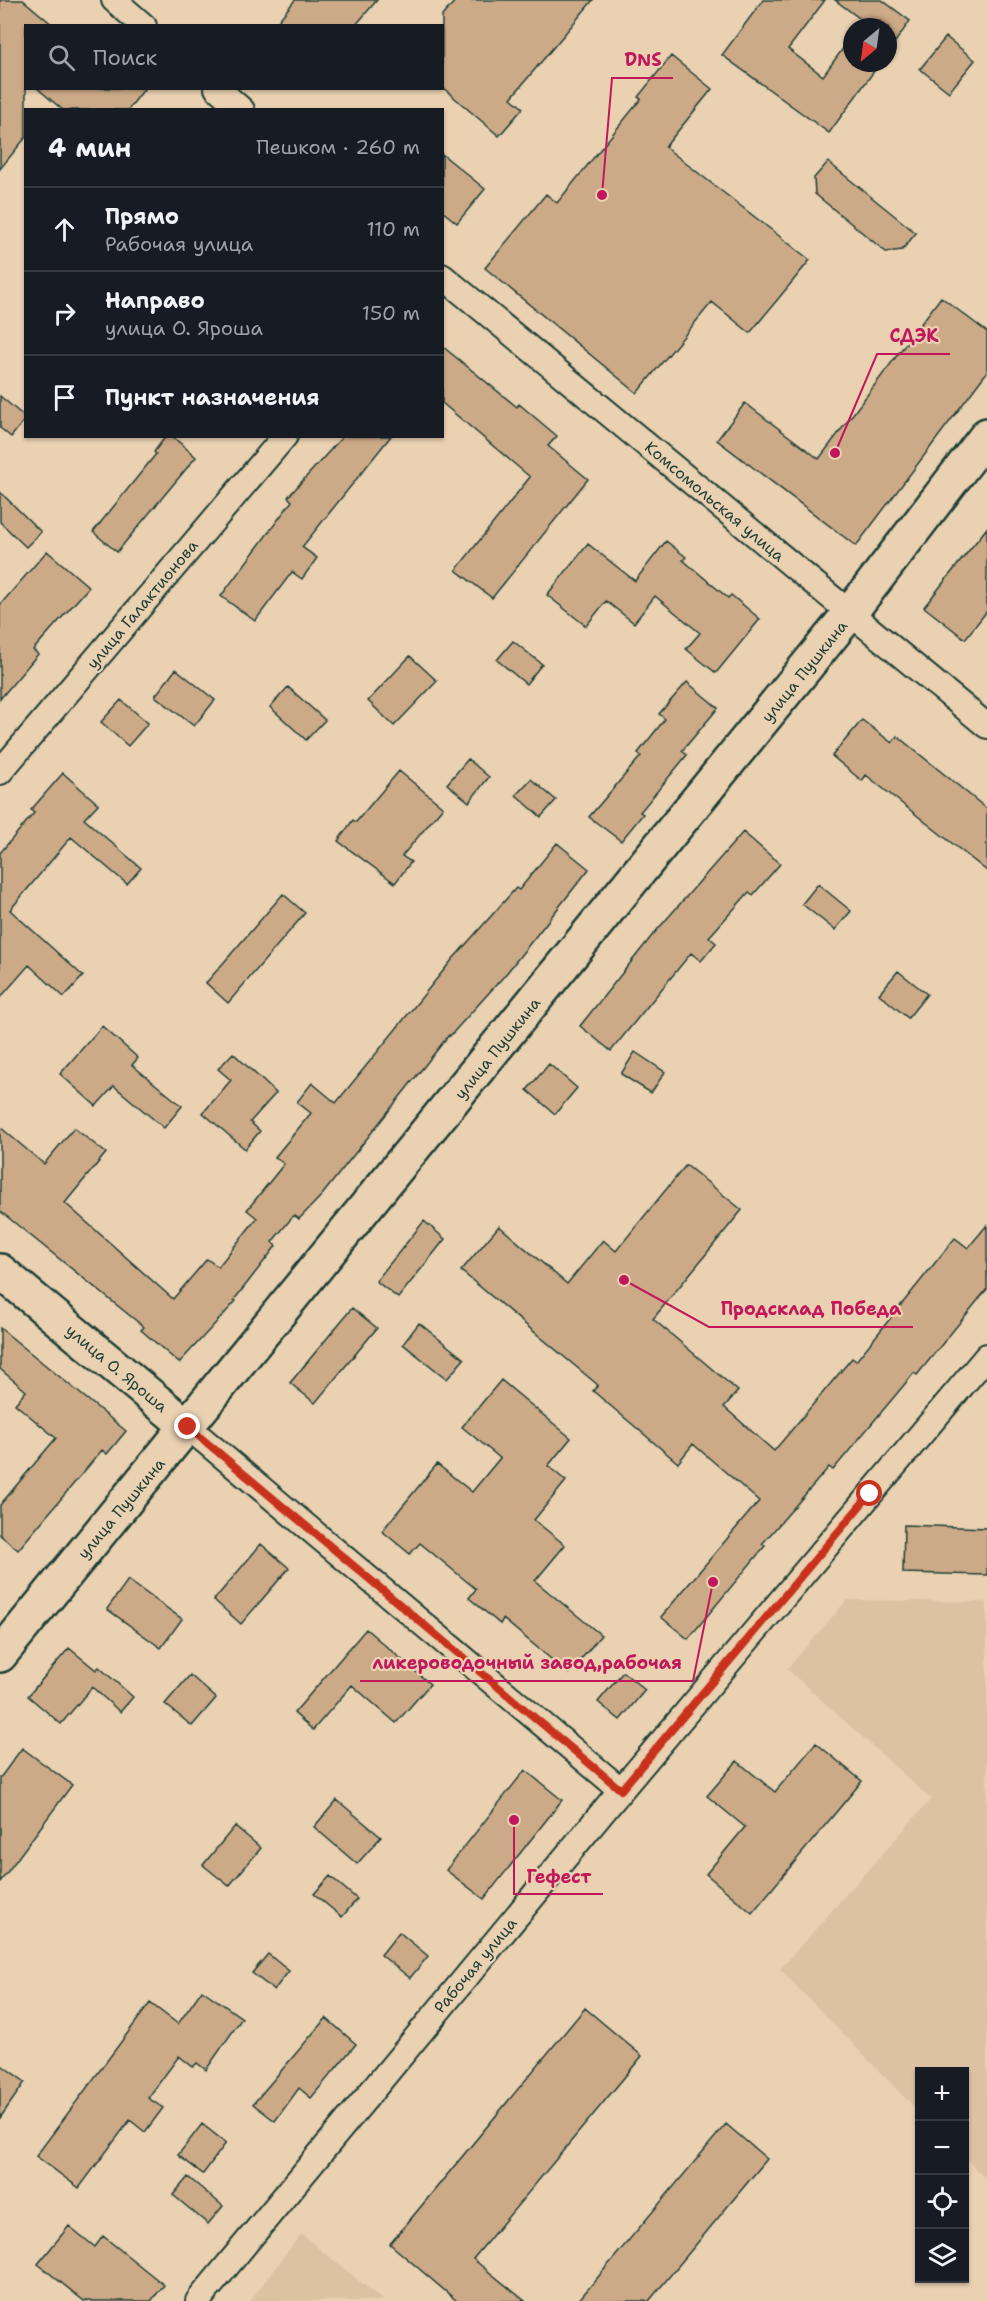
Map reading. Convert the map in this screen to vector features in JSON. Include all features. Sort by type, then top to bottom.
[{"type":"main road","name":"улица Пушкина","points":[[0,1655],[850,614],[987,435]]},
{"type":"main road","name":"улица О. Яроша","points":[[0,1270],[188,1427]]},
{"type":"street","points":[[114,0],[142,24]]},
{"type":"street","points":[[219,90],[240,108]]},
{"type":"street","name":"Комсомольская улица","points":[[444,278],[987,726]]},
{"type":"street","name":"улица Галактионова","points":[[0,772],[283,438]]},
{"type":"street","name":"Рабочая улица","points":[[198,2301],[621,1790],[987,1356]]},
{"type":"street","name":"улица О. Яроша","points":[[188,1427],[621,1790]]},
{"type":"shaded area","points":[[847,1600],[987,1602],[987,2181],[969,2162],[969,2067],[915,2067],[915,2108],[780,1969],[931,1799],[787,1669]]},
{"type":"shaded area","points":[[301,2234],[384,2301],[250,2301]]},
{"type":"building","points":[[0,0],[23,0],[52,24],[24,24],[26,108],[24,108],[24,139],[0,169]]},
{"type":"building","points":[[295,0],[377,0],[357,24],[276,24]]},
{"type":"building","points":[[456,0],[593,0],[511,98],[523,108],[499,136],[444,89],[442,16]]},
{"type":"building","points":[[763,0],[825,0],[788,49],[823,76],[843,48],[843,72],[873,72],[829,133],[722,55]]},
{"type":"building","points":[[835,0],[882,0],[910,21],[897,39],[897,18],[859,18]]},
{"type":"building","points":[[946,37],[975,60],[949,92],[920,69]]},
{"type":"building","points":[[671,56],[712,89],[665,147],[810,260],[750,333],[712,302],[637,393],[485,268],[546,194],[557,203],[641,99],[638,97]]},
{"type":"building","points":[[39,90],[143,90],[130,108],[61,108]]},
{"type":"building","points":[[444,156],[485,189],[457,223],[444,213]]},
{"type":"building","points":[[828,162],[916,233],[902,250],[886,252],[815,194],[814,178]]},
{"type":"building","points":[[941,297],[987,332],[987,372],[856,546],[717,440],[745,403],[819,459]]},
{"type":"building","points":[[444,348],[557,436],[548,446],[588,479],[492,598],[456,570],[530,477],[444,405]]},
{"type":"building","points":[[0,396],[24,416],[24,421],[11,437],[0,428]]},
{"type":"building","points":[[164,438],[174,438],[196,457],[117,552],[93,532],[156,454],[154,452]]},
{"type":"building","points":[[341,438],[389,438],[302,547],[317,558],[302,579],[292,572],[255,621],[221,596],[292,501],[288,497]]},
{"type":"building","points":[[0,492],[41,532],[26,547],[0,522]]},
{"type":"building","points":[[987,528],[987,611],[965,639],[924,607]]},
{"type":"building","points":[[666,541],[686,557],[683,560],[728,598],[731,595],[760,619],[716,673],[686,649],[700,633],[655,596],[634,623],[606,601],[586,626],[547,595],[588,544],[635,581]]},
{"type":"building","points":[[47,551],[89,587],[33,650],[38,654],[0,699],[0,605]]},
{"type":"building","points":[[513,641],[542,664],[526,684],[497,660]]},
{"type":"building","points":[[410,656],[437,681],[394,726],[368,701]]},
{"type":"building","points":[[176,669],[215,700],[194,726],[155,696]]},
{"type":"building","points":[[687,682],[718,708],[682,751],[687,755],[640,812],[643,814],[621,841],[589,817],[641,756],[638,753],[665,719],[659,714]]},
{"type":"building","points":[[288,687],[325,720],[306,740],[270,707]]},
{"type":"building","points":[[121,700],[148,723],[128,746],[101,722]]},
{"type":"building","points":[[862,720],[892,743],[897,736],[987,809],[987,871],[866,775],[862,781],[832,756]]},
{"type":"building","points":[[468,759],[489,777],[469,802],[447,784]]},
{"type":"building","points":[[399,771],[443,807],[402,856],[411,862],[395,883],[338,841],[353,820],[356,822]]},
{"type":"building","points":[[63,773],[98,804],[84,819],[141,868],[127,884],[71,837],[10,910],[83,976],[64,997],[29,965],[0,998],[0,853],[34,813],[31,810]]},
{"type":"building","points":[[531,779],[556,800],[541,817],[516,795]]},
{"type":"building","points":[[743,832],[780,864],[753,895],[749,892],[709,937],[716,943],[701,961],[691,953],[611,1051],[580,1026],[651,937]]},
{"type":"building","points":[[557,843],[589,869],[505,975],[449,1035],[322,1195],[299,1219],[294,1215],[272,1242],[276,1246],[234,1300],[236,1301],[179,1363],[141,1330],[144,1327],[0,1211],[0,1127],[44,1164],[74,1128],[106,1153],[65,1203],[173,1299],[207,1259],[218,1267],[257,1218],[247,1210],[284,1164],[275,1157],[311,1113],[297,1102],[312,1083],[336,1103],[452,960],[516,888],[519,890]]},
{"type":"building","points":[[818,884],[851,911],[835,930],[802,904]]},
{"type":"building","points":[[283,894],[305,913],[228,1003],[206,983]]},
{"type":"building","points":[[898,971],[927,994],[908,1018],[879,994]]},
{"type":"building","points":[[102,1026],[138,1058],[132,1065],[182,1106],[164,1128],[114,1086],[96,1106],[60,1074]]},
{"type":"building","points":[[635,1052],[665,1072],[651,1093],[621,1074]]},
{"type":"building","points":[[233,1053],[276,1093],[250,1122],[260,1131],[245,1149],[203,1113],[231,1080],[218,1069]]},
{"type":"building","points":[[549,1064],[577,1088],[555,1114],[527,1090]]},
{"type":"building","points":[[686,1165],[742,1210],[653,1319],[738,1391],[724,1407],[774,1451],[852,1358],[856,1361],[955,1238],[968,1248],[987,1225],[987,1289],[917,1375],[914,1373],[833,1470],[829,1467],[762,1544],[765,1546],[688,1639],[661,1617],[759,1501],[693,1444],[678,1463],[593,1391],[598,1385],[461,1271],[499,1226],[567,1284],[603,1240],[616,1251]]},
{"type":"building","points":[[424,1221],[445,1239],[398,1298],[376,1281]]},
{"type":"building","points":[[352,1308],[377,1328],[315,1403],[290,1383]]},
{"type":"building","points":[[419,1323],[464,1359],[447,1379],[403,1344]]},
{"type":"building","points":[[0,1328],[126,1431],[107,1454],[102,1450],[18,1550],[0,1535],[0,1505],[56,1438],[15,1404],[26,1391],[0,1369]]},
{"type":"building","points":[[501,1380],[571,1438],[548,1466],[566,1481],[534,1520],[565,1545],[535,1581],[601,1635],[569,1674],[503,1619],[500,1624],[469,1598],[476,1589],[420,1543],[410,1554],[382,1531],[437,1464],[472,1492],[500,1458],[462,1427]]},
{"type":"building","points":[[904,1525],[987,1528],[987,1575],[903,1573]]},
{"type":"building","points":[[261,1544],[289,1568],[241,1624],[214,1600]]},
{"type":"building","points":[[128,1580],[182,1619],[161,1648],[107,1609]]},
{"type":"building","points":[[366,1629],[430,1684],[396,1723],[352,1685],[313,1730],[294,1713]]},
{"type":"building","points":[[69,1648],[96,1670],[99,1667],[133,1697],[120,1712],[92,1687],[61,1724],[28,1696]]},
{"type":"building","points":[[623,1672],[645,1690],[620,1720],[598,1702]]},
{"type":"building","points":[[190,1675],[216,1698],[192,1726],[165,1704]]},
{"type":"building","points":[[816,1743],[862,1781],[752,1913],[706,1874],[745,1827],[707,1796],[737,1761],[775,1792]]},
{"type":"building","points":[[22,1748],[72,1785],[0,1882],[0,1778]]},
{"type":"building","points":[[525,1770],[562,1800],[484,1899],[446,1870]]},
{"type":"building","points":[[337,1800],[381,1837],[357,1864],[314,1827]]},
{"type":"building","points":[[235,1826],[261,1848],[229,1886],[203,1865]]},
{"type":"building","points":[[330,1876],[357,1899],[342,1917],[314,1894]]},
{"type":"building","points":[[399,1932],[428,1956],[410,1978],[381,1955]]},
{"type":"building","points":[[268,1954],[289,1971],[274,1990],[252,1973]]},
{"type":"building","points":[[202,1990],[242,2018],[206,2070],[197,2063],[193,2067],[179,2056],[148,2098],[163,2108],[145,2132],[130,2120],[79,2188],[36,2156],[150,2003],[178,2024]]},
{"type":"building","points":[[585,2008],[642,2056],[473,2259],[525,2301],[457,2301],[390,2244]]},
{"type":"building","points":[[326,2018],[356,2044],[311,2098],[299,2088],[275,2121],[253,2104]]},
{"type":"building","points":[[0,2064],[25,2082],[0,2118]]},
{"type":"building","points":[[202,2124],[226,2143],[203,2174],[178,2155]]},
{"type":"building","points":[[726,2124],[767,2159],[649,2301],[578,2301]]},
{"type":"building","points":[[188,2177],[223,2206],[208,2224],[173,2195]]},
{"type":"building","points":[[69,2226],[95,2247],[103,2236],[164,2285],[151,2301],[84,2301],[38,2264]]},
{"type":"place","name":"DNS","points":[[602,195]]},
{"type":"place","name":"СДЭК","points":[[835,453]]},
{"type":"place","name":"Продсклад Победа","points":[[624,1280]]},
{"type":"place","name":"ликероводочный завод,рабочая","points":[[713,1582]]},
{"type":"place","name":"Гефест","points":[[514,1820]]},
{"type":"route","points":[[188,1427],[621,1790],[870,1494]]}]
